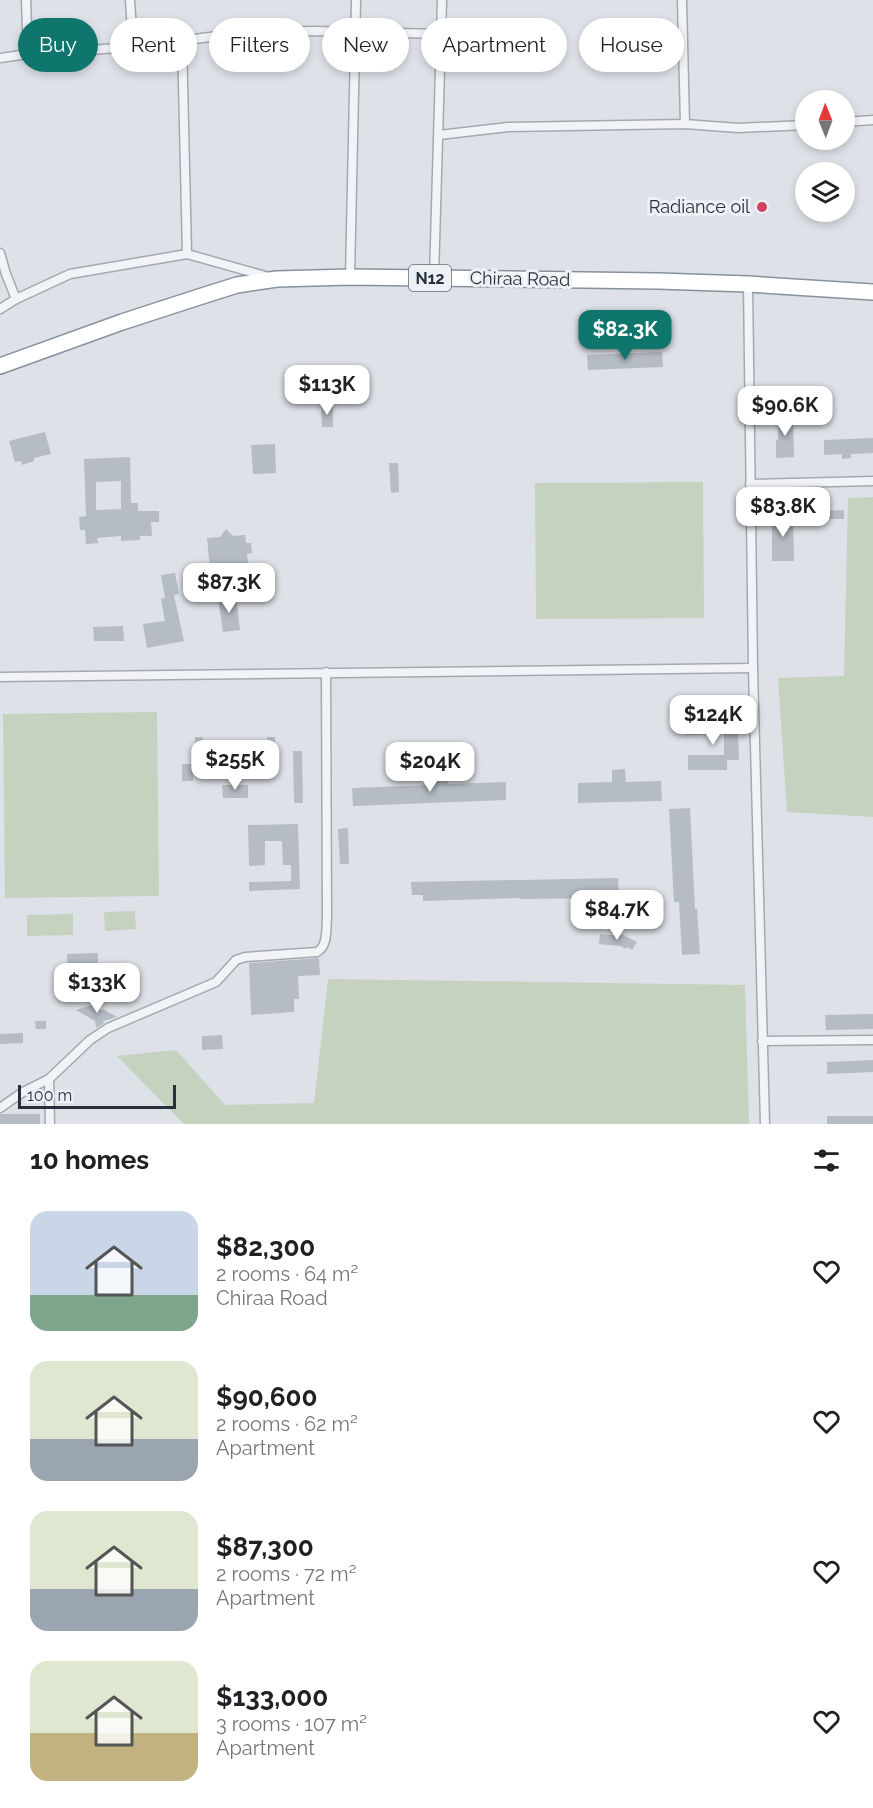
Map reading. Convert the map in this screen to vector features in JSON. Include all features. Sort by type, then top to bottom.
[{"type":"highway","name":"Chiraa Road","points":[[0,366],[89,333],[198,297],[237,285],[277,279],[350,277],[748,284],[873,292]]},
{"type":"street","points":[[26,0],[27,18]]},
{"type":"street","points":[[130,0],[131,18]]},
{"type":"street","points":[[355,18],[356,0]]},
{"type":"street","points":[[442,0],[442,18]]},
{"type":"street","points":[[682,0],[685,124]]},
{"type":"street","points":[[197,37],[248,32],[322,32]]},
{"type":"street","points":[[0,58],[18,55]]},
{"type":"street","points":[[183,72],[187,254]]},
{"type":"street","points":[[350,277],[354,72]]},
{"type":"street","points":[[434,278],[440,72]]},
{"type":"street","points":[[855,121],[873,120]]},
{"type":"street","points":[[438,135],[508,127],[685,124],[738,128],[795,125]]},
{"type":"street","points":[[0,252],[16,299]]},
{"type":"street","points":[[0,309],[70,274],[187,254],[277,279]]},
{"type":"street","points":[[748,284],[753,668],[765,1124]]},
{"type":"street","points":[[750,484],[873,481]]},
{"type":"street","points":[[0,677],[753,668]]},
{"type":"street","points":[[0,1108],[23,1092],[49,1079],[99,1034],[140,1013],[216,982],[236,960],[245,957],[322,950],[327,917],[326,672]]},
{"type":"street","points":[[762,1041],[873,1040]]},
{"type":"street","points":[[49,1079],[50,1124]]},
{"type":"green space","points":[[703,482],[704,618],[536,619],[535,483]]},
{"type":"green space","points":[[873,497],[873,817],[787,812],[778,678],[844,676],[848,498]]},
{"type":"green space","points":[[157,712],[159,896],[5,898],[3,714]]},
{"type":"green space","points":[[269,757],[269,776],[216,777],[215,758]]},
{"type":"green space","points":[[135,911],[136,929],[105,931],[104,912]]},
{"type":"green space","points":[[73,914],[73,935],[27,936],[27,915]]},
{"type":"green space","points":[[328,979],[745,985],[749,1124],[184,1124],[117,1056],[176,1050],[225,1105],[314,1103]]},
{"type":"building","points":[[662,352],[663,367],[588,370],[587,355]]},
{"type":"building","points":[[321,406],[333,406],[333,427],[322,427]]},
{"type":"building","points":[[793,415],[794,457],[776,458],[778,416]]},
{"type":"building","points":[[45,432],[51,454],[34,458],[34,461],[22,465],[21,461],[15,462],[9,441]]},
{"type":"building","points":[[873,438],[873,453],[851,454],[851,458],[842,459],[842,454],[824,455],[824,440]]},
{"type":"building","points":[[275,444],[276,473],[253,474],[251,445]]},
{"type":"building","points":[[130,457],[131,503],[138,503],[138,511],[159,511],[159,522],[151,522],[152,536],[140,536],[140,540],[121,541],[121,536],[97,538],[98,543],[86,544],[85,530],[80,530],[79,517],[86,516],[84,459]],"holes":[[[121,481],[121,509],[96,510],[96,482]]]},
{"type":"building","points":[[389,463],[398,463],[399,492],[391,493]]},
{"type":"building","points":[[844,510],[844,519],[826,519],[826,511]]},
{"type":"building","points":[[772,514],[793,514],[794,561],[772,561]]},
{"type":"building","points":[[226,529],[233,536],[245,535],[246,543],[251,543],[252,553],[247,554],[248,565],[210,569],[207,538],[220,537]]},
{"type":"building","points":[[175,573],[179,594],[174,595],[184,641],[147,648],[143,624],[165,621],[161,599],[165,598],[161,575]]},
{"type":"building","points":[[236,597],[240,630],[223,632],[218,599]]},
{"type":"building","points":[[123,626],[124,641],[94,641],[93,627]]},
{"type":"building","points":[[686,721],[725,721],[726,730],[738,730],[739,760],[727,760],[727,770],[688,770],[688,755],[724,755],[724,734],[686,735]]},
{"type":"building","points":[[195,737],[203,737],[204,753],[195,753]]},
{"type":"building","points":[[267,737],[275,737],[275,747],[267,747]]},
{"type":"building","points":[[293,751],[302,751],[303,803],[294,803]]},
{"type":"building","points":[[182,764],[193,764],[193,781],[182,781]]},
{"type":"building","points":[[625,769],[626,782],[661,781],[662,801],[578,803],[578,783],[612,782],[612,770]]},
{"type":"building","points":[[433,773],[447,773],[448,784],[506,782],[506,800],[353,806],[352,788],[434,785]]},
{"type":"building","points":[[222,785],[248,785],[248,798],[223,798]]},
{"type":"building","points":[[690,808],[695,909],[697,909],[700,954],[682,955],[679,902],[674,902],[669,809]]},
{"type":"building","points":[[298,824],[300,889],[249,891],[249,882],[291,881],[291,865],[283,865],[282,841],[265,841],[265,865],[249,866],[248,825]]},
{"type":"building","points":[[348,828],[349,864],[340,864],[338,829]]},
{"type":"building","points":[[618,878],[619,898],[423,901],[423,895],[412,895],[411,882]]},
{"type":"building","points":[[600,934],[620,936],[621,934],[637,942],[632,950],[627,947],[626,949],[620,946],[599,944]]},
{"type":"building","points":[[98,953],[98,967],[115,966],[118,988],[68,990],[67,954]]},
{"type":"building","points":[[319,958],[320,975],[298,976],[299,999],[294,999],[294,1012],[251,1015],[249,963]]},
{"type":"building","points":[[92,1005],[117,1017],[103,1021],[104,1023],[96,1028],[95,1021],[76,1010]]},
{"type":"building","points":[[873,1014],[873,1029],[826,1030],[825,1015]]},
{"type":"building","points":[[35,1021],[46,1021],[46,1029],[36,1029]]},
{"type":"building","points":[[23,1033],[23,1043],[0,1044],[0,1034]]},
{"type":"building","points":[[222,1035],[223,1049],[202,1050],[202,1036]]},
{"type":"building","points":[[873,1060],[873,1072],[827,1074],[827,1062]]},
{"type":"building","points":[[0,1114],[40,1114],[40,1124],[0,1124]]},
{"type":"building","points":[[827,1116],[873,1116],[873,1124],[827,1124]]},
{"type":"place","name":"Radiance oil","points":[[762,207]]}]
